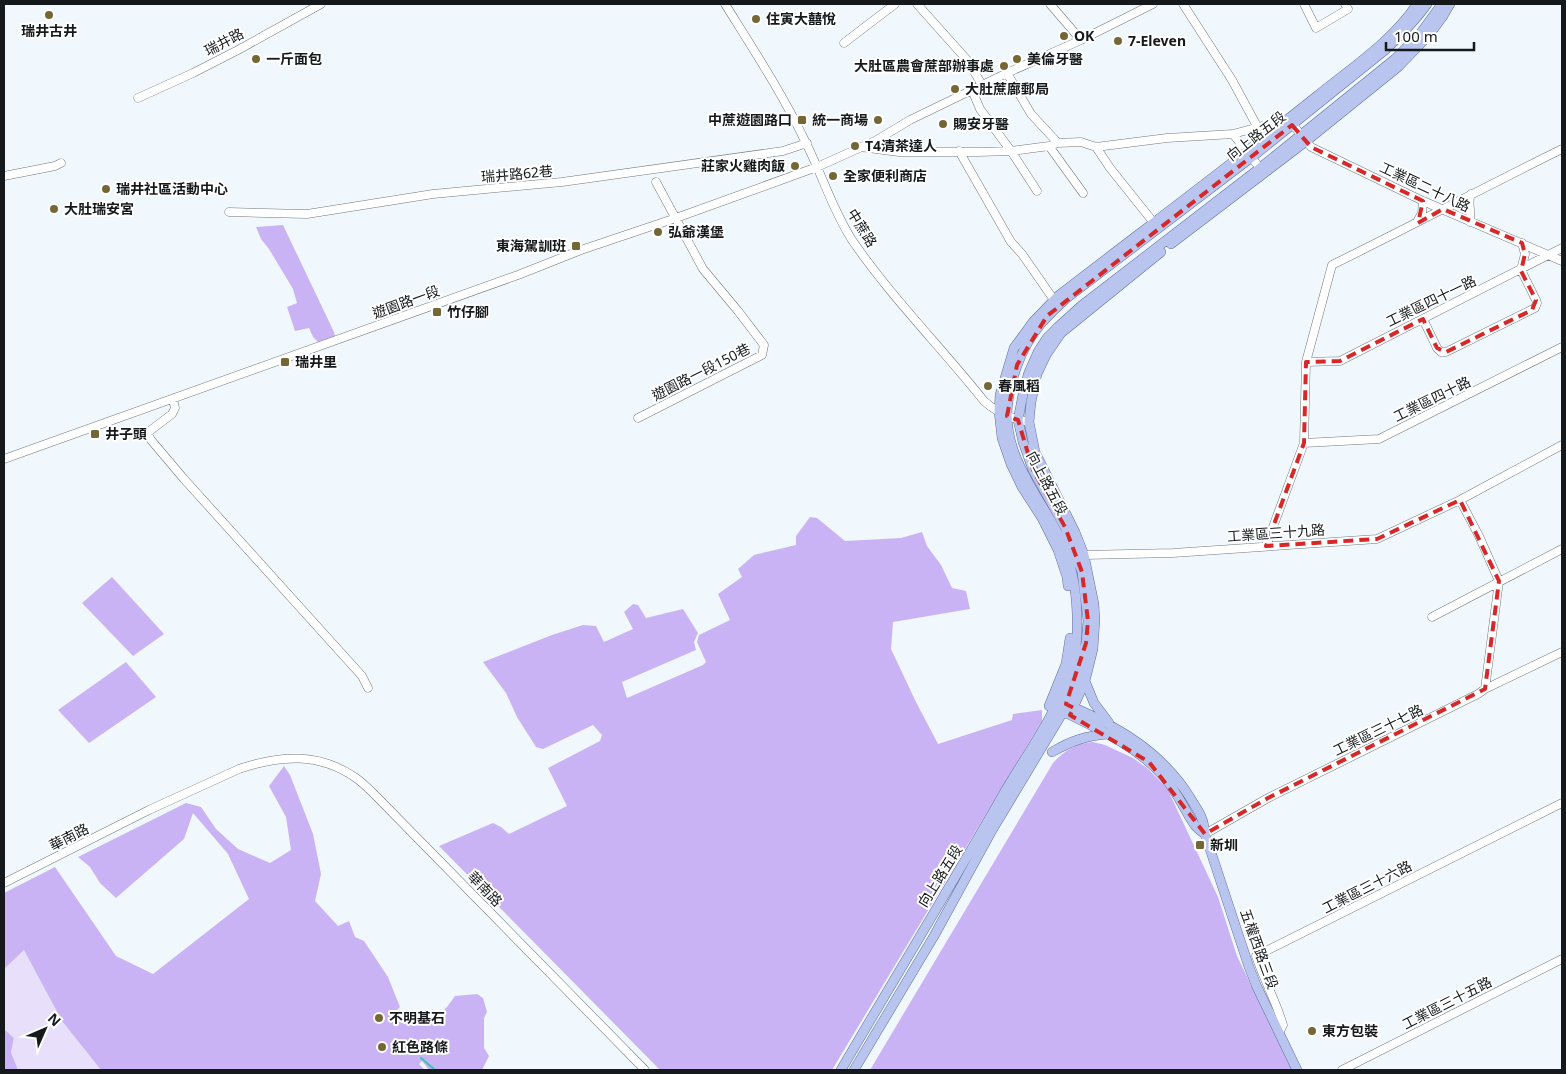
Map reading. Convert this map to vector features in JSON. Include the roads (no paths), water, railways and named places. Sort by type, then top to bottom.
[{"type":"main road","name":"向上路五段","points":[[1290,122],[1382,43],[1404,21],[1417,4]]},
{"type":"main road","name":"向上路五段","points":[[1003,414],[1008,404],[1017,365],[1028,340],[1047,316],[1068,297],[1290,122],[1385,50],[1427,4]]},
{"type":"main road","name":"向上路五段","points":[[1303,139],[1395,59],[1420,34],[1442,4]]},
{"type":"main road","name":"向上路五段","points":[[854,1070],[934,936],[1061,707],[1078,674],[1086,643],[1088,621],[1082,572],[1065,527],[1033,470],[1023,442],[1018,420],[1029,372],[1038,352],[1047,338],[1081,306],[1398,67],[1429,34],[1450,4]]},
{"type":"main road","name":"向上路五段","points":[[1061,707],[1074,661],[1077,607],[1072,576],[1064,548],[1047,512],[1025,478],[1016,458],[1010,432],[1003,414],[1000,396],[1014,348],[1032,322],[1054,300],[1154,222],[1250,154]]},
{"type":"main road","name":"向上路五段","points":[[841,1070],[923,930],[980,838],[1007,788],[1061,707],[1085,681],[1093,649],[1094,604],[1084,555],[1075,532],[1036,452],[1029,422],[1037,374],[1046,355],[1061,333],[1262,170]]},
{"type":"main road","points":[[1052,752],[1078,739],[1109,730],[1094,703],[1085,681]]},
{"type":"main road","name":"五權西路三段","points":[[1061,707],[1154,754],[1182,784],[1202,818],[1205,834],[1249,967],[1297,1070]]},
{"type":"street","name":"瑞井路","points":[[138,98],[194,73],[321,4]]},
{"type":"street","name":"中蔗路","points":[[725,4],[790,110],[818,167],[836,211],[857,247],[874,270],[984,401],[1003,414],[1029,422]]},
{"type":"street","points":[[844,43],[895,4]]},
{"type":"street","points":[[917,4],[968,61],[982,85]]},
{"type":"street","points":[[1050,4],[1081,40]]},
{"type":"street","name":"遊園路一段","points":[[4,459],[518,276],[581,250],[818,167],[875,141],[910,120],[1153,4]]},
{"type":"street","points":[[1183,4],[1232,80],[1258,128]]},
{"type":"street","points":[[1304,4],[1316,28],[1347,6]]},
{"type":"street","points":[[1007,73],[1031,114],[1058,143]]},
{"type":"street","points":[[972,90],[980,109],[1011,151],[1036,191]]},
{"type":"street","points":[[860,148],[885,152],[1011,151],[1058,143],[1081,142],[1096,147],[1133,142],[1234,134],[1290,122]]},
{"type":"street","name":"工業區二十八路","points":[[1290,122],[1311,147],[1443,210],[1562,261]]},
{"type":"street","points":[[1234,134],[1262,170]]},
{"type":"street","name":"瑞井路62巷","points":[[229,212],[307,214],[433,194],[562,182],[783,151],[807,143]]},
{"type":"street","points":[[1049,146],[1083,193]]},
{"type":"street","points":[[1096,147],[1154,222]]},
{"type":"street","points":[[1266,546],[1304,443],[1306,362],[1332,265],[1562,149]]},
{"type":"street","points":[[959,152],[1011,242],[1022,254],[1054,300]]},
{"type":"street","points":[[4,176],[55,166],[61,162]]},
{"type":"street","points":[[656,182],[669,210],[676,218]]},
{"type":"street","points":[[1470,222],[1471,214],[1468,203],[1471,194]]},
{"type":"street","points":[[1416,224],[1422,213],[1423,200]]},
{"type":"street","name":"遊園路一段150巷","points":[[638,418],[762,355],[764,345],[703,269],[676,218]]},
{"type":"street","points":[[1423,319],[1437,348],[1441,352],[1446,352],[1535,308],[1537,303],[1521,270],[1525,259],[1522,243]]},
{"type":"street","name":"工業區四十一路","points":[[1306,362],[1340,361],[1562,248]]},
{"type":"street","name":"工業區四十路","points":[[1304,443],[1379,439],[1562,347]]},
{"type":"street","points":[[984,401],[993,400],[1000,396]]},
{"type":"street","points":[[173,399],[175,408],[172,414],[146,433],[184,479],[362,676],[368,688]]},
{"type":"street","name":"工業區三十九路","points":[[1084,555],[1173,553],[1377,539],[1460,500],[1562,445]]},
{"type":"street","points":[[1460,500],[1479,536],[1499,581],[1485,689]]},
{"type":"street","points":[[1432,617],[1562,549]]},
{"type":"street","name":"工業區三十七路","points":[[1205,834],[1268,798],[1405,732],[1485,689],[1562,652]]},
{"type":"street","name":"華南路","points":[[4,883],[149,810],[240,769],[288,757],[310,759],[334,766],[356,778],[405,825],[645,1070]]},
{"type":"street","name":"工業區三十六路","points":[[1279,1033],[1283,1025],[1256,956],[1562,803]]},
{"type":"street","name":"工業區三十五路","points":[[1342,1070],[1562,959]]},
{"type":"waterway","points":[[421,1058],[435,1070]]},
{"type":"place","name":"瑞井古井","points":[[49,15]]},
{"type":"place","name":"住寅大囍悅","points":[[756,19]]},
{"type":"place","name":"OK","points":[[1064,36]]},
{"type":"place","name":"7-Eleven","points":[[1118,41]]},
{"type":"place","name":"一斤面包","points":[[256,59]]},
{"type":"place","name":"美倫牙醫","points":[[1017,59]]},
{"type":"place","name":"大肚區農會蔗部辦事處","points":[[1004,66]]},
{"type":"place","name":"大肚蔗廍郵局","points":[[955,89]]},
{"type":"place","name":"中蔗遊園路口","points":[[802,120]]},
{"type":"place","name":"統一商場","points":[[878,120]]},
{"type":"place","name":"賜安牙醫","points":[[943,124]]},
{"type":"place","name":"T4清茶達人","points":[[855,146]]},
{"type":"place","name":"莊家火雞肉飯","points":[[795,166]]},
{"type":"place","name":"全家便利商店","points":[[833,176]]},
{"type":"place","name":"瑞井社區活動中心","points":[[106,189]]},
{"type":"place","name":"大肚瑞安宮","points":[[54,209]]},
{"type":"place","name":"弘爺漢堡","points":[[658,232]]},
{"type":"place","name":"東海駕訓班","points":[[576,246]]},
{"type":"place","name":"竹仔腳","points":[[437,312]]},
{"type":"place","name":"瑞井里","points":[[285,362]]},
{"type":"place","name":"春風稻","points":[[988,386]]},
{"type":"place","name":"井子頭","points":[[95,434]]},
{"type":"place","name":"新圳","points":[[1200,845]]},
{"type":"place","name":"不明基石","points":[[379,1018]]},
{"type":"place","name":"東方包裝","points":[[1312,1031]]},
{"type":"place","name":"紅色路條","points":[[382,1047]]}]
